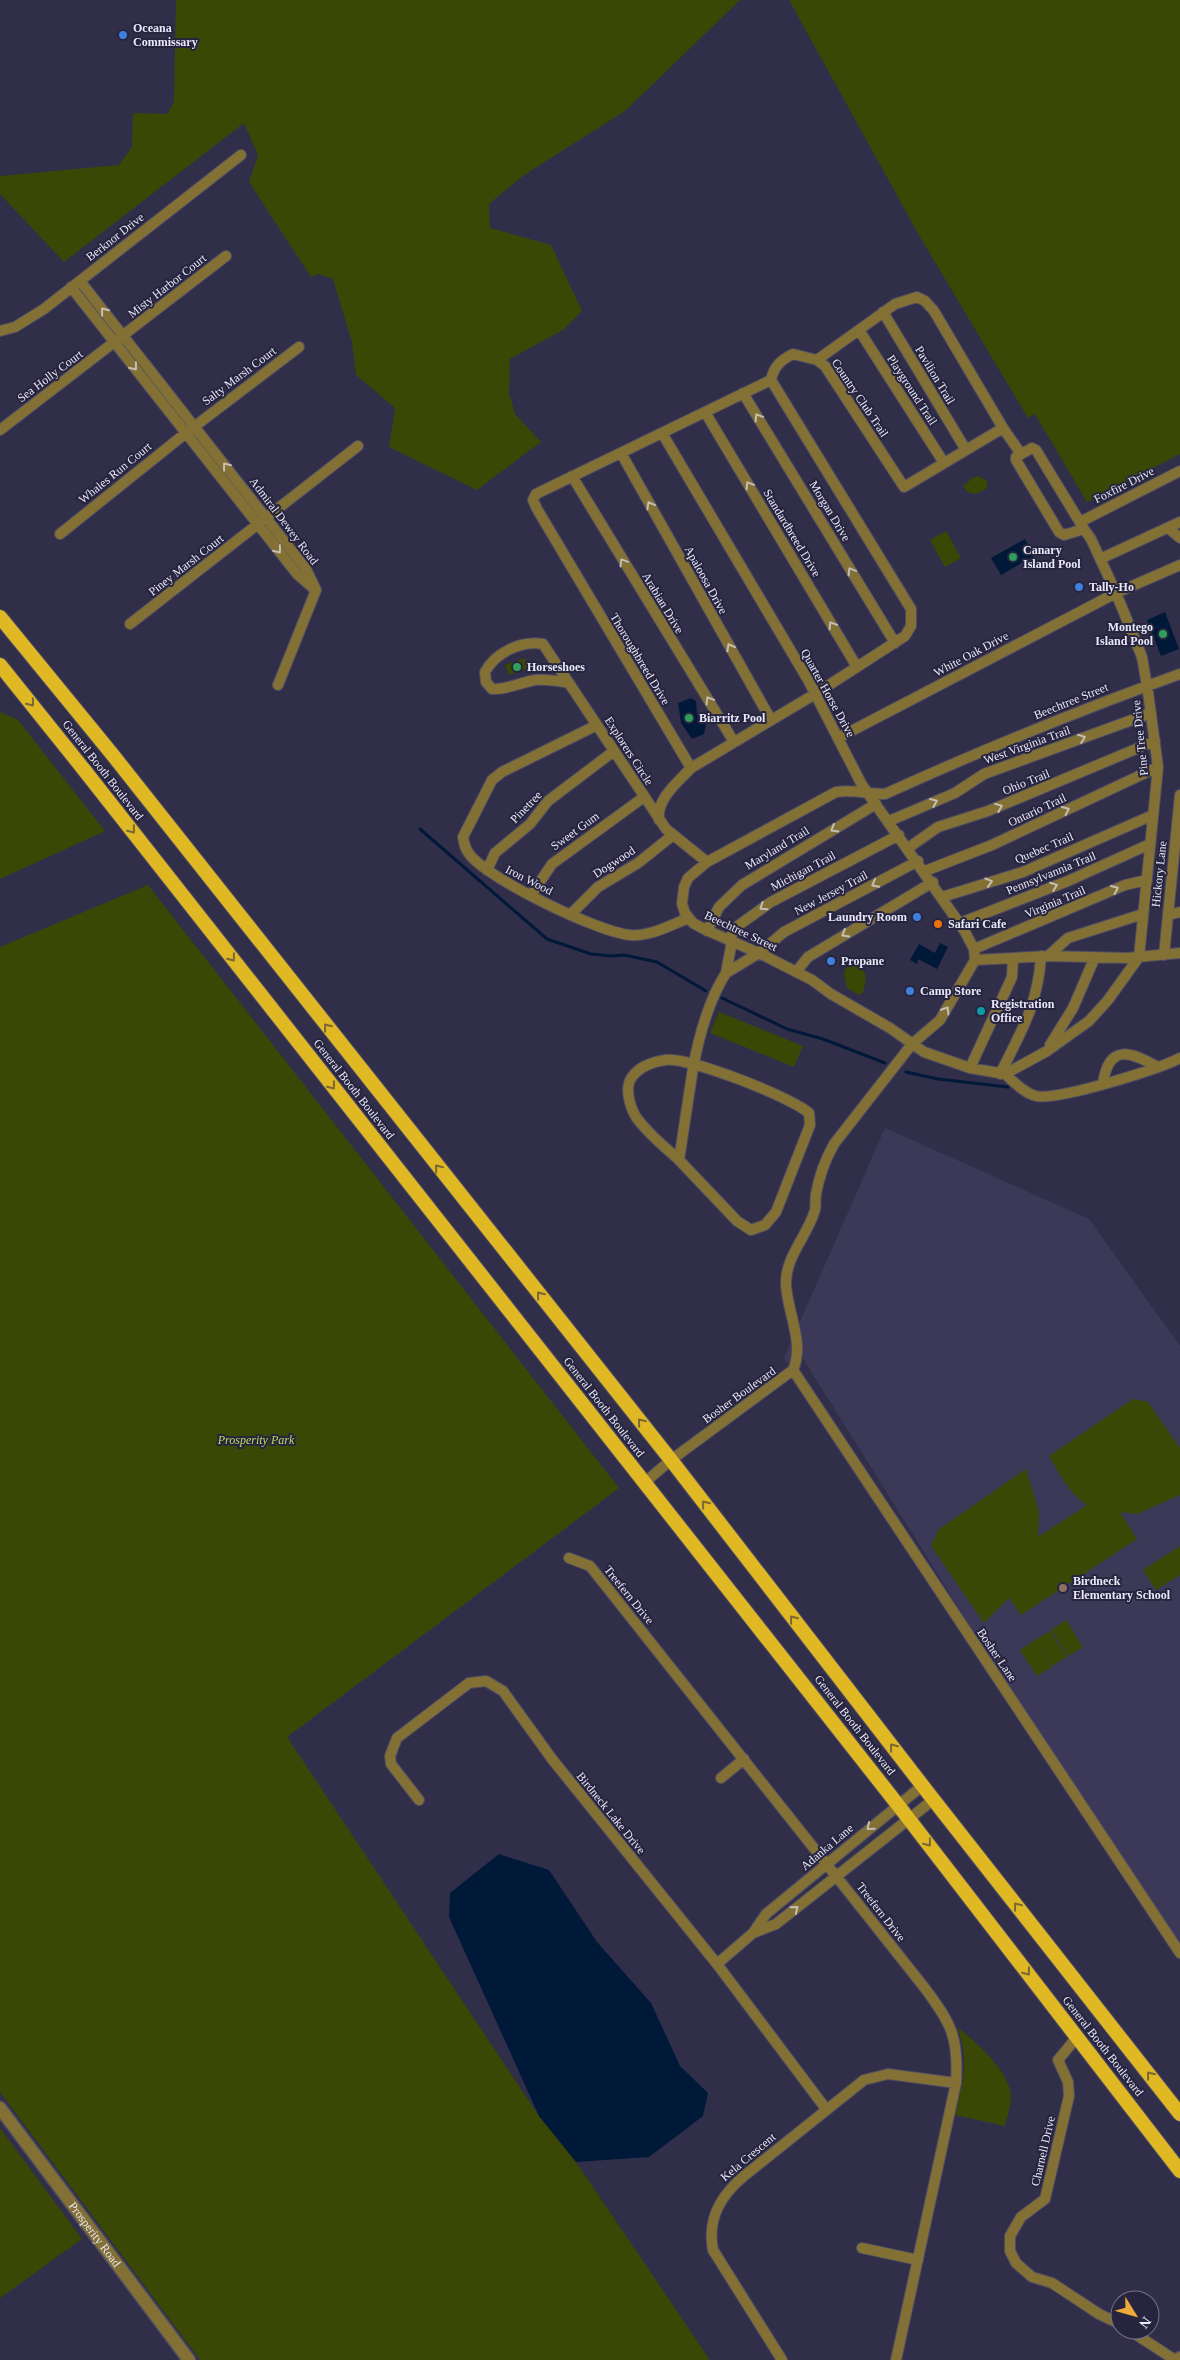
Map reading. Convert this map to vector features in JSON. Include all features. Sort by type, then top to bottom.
[{"type":"highway","name":"General Booth Boulevard","points":[[0,616],[112,754],[671,1460],[922,1786],[1180,2114]]},
{"type":"highway","name":"General Booth Boulevard","points":[[0,666],[85,770],[909,1819],[1180,2171]]},
{"type":"street","name":"Berknor Drive","points":[[0,331],[14,328],[29,320],[241,155]]},
{"type":"street","name":"Misty Harbor Court","points":[[119,339],[226,256]]},
{"type":"street","name":"Admiral Dewey Road","points":[[76,284],[262,521],[297,574],[316,590],[278,685]]},
{"type":"street","name":"Country Club Trail","points":[[1003,428],[904,487],[825,366],[817,360],[883,312],[907,299],[917,297],[926,301],[934,311],[1003,428],[1021,454],[1016,457],[1016,460],[1059,532],[1064,535],[1082,526]]},
{"type":"street","name":"Pavilion Trail","points":[[883,312],[966,450]]},
{"type":"street","name":"Playground Trail","points":[[859,330],[944,463]]},
{"type":"street","name":"Sea Holly Court","points":[[0,430],[119,339]]},
{"type":"street","name":"Salty Marsh Court","points":[[190,429],[299,346]]},
{"type":"street","points":[[659,820],[658,812],[662,802],[691,768],[815,694],[895,643],[905,636],[911,626],[911,609],[771,380],[773,370],[782,360],[793,354],[817,360]]},
{"type":"street","name":"Thoroughbreed Drive","points":[[691,768],[537,509],[534,500],[536,494],[771,380]]},
{"type":"street","name":"Morgan Drive","points":[[744,393],[895,643]]},
{"type":"street","name":"Standardbreed Drive","points":[[705,412],[857,667]]},
{"type":"street","name":"Whales Run Court","points":[[60,534],[190,429]]},
{"type":"street","name":"Quarter Horse Drive","points":[[662,433],[815,694],[869,794],[933,882],[960,923],[974,949],[975,960]]},
{"type":"street","name":"Piney Marsh Court","points":[[130,624],[358,446]]},
{"type":"street","points":[[1021,454],[1032,448],[1036,450],[1082,526]]},
{"type":"street","name":"Apaloosa Drive","points":[[621,453],[770,720]]},
{"type":"street","name":"Foxfire Drive","points":[[1082,526],[1180,471]]},
{"type":"street","name":"Arabian Drive","points":[[572,476],[734,742]]},
{"type":"street","points":[[1100,559],[1180,522]]},
{"type":"street","name":"Pine Tree Drive","points":[[1082,526],[1116,593],[1142,657],[1151,713],[1158,768],[1139,957]]},
{"type":"street","points":[[1168,528],[1180,538]]},
{"type":"street","name":"White Oak Drive","points":[[838,738],[1116,593],[1180,565]]},
{"type":"street","name":"Explorers Circle","points":[[569,683],[548,680],[534,681],[501,690],[492,689],[486,682],[485,672],[497,655],[532,642],[543,644],[569,683],[597,725],[659,820],[672,835],[707,862]]},
{"type":"street","name":"Beechtree Street","points":[[1002,1074],[970,1068],[924,1052],[890,1028],[796,972],[707,930],[689,918],[682,904],[684,887],[688,878],[707,862],[836,792],[852,789],[869,794],[885,794],[1046,724],[1180,674]]},
{"type":"street","name":"West Virginia Trail","points":[[889,821],[954,793],[984,774],[1151,713]]},
{"type":"street","name":"Iron Wood","points":[[597,725],[502,772],[492,780],[463,837],[464,846],[470,855],[496,877],[571,914],[618,933],[644,935],[689,918]]},
{"type":"street","name":"Ohio Trail","points":[[908,848],[938,827],[988,811],[1154,742]]},
{"type":"street","name":"Pinetree","points":[[488,870],[495,853],[530,824],[548,801],[614,751]]},
{"type":"street","name":"Ontario Trail","points":[[925,871],[992,845],[1158,768]]},
{"type":"street","name":"Hickory Lane","points":[[1164,956],[1168,915],[1175,883],[1180,795]]},
{"type":"street","name":"Sweet Gum","points":[[532,895],[552,864],[644,797]]},
{"type":"street","name":"Maryland Trail","points":[[707,930],[719,907],[742,885],[876,804]]},
{"type":"street","name":"Quebec Trail","points":[[942,897],[1023,872],[1153,815]]},
{"type":"street","name":"Michigan Trail","points":[[730,940],[740,924],[771,902],[899,834]]},
{"type":"street","name":"Dogwood","points":[[571,914],[598,887],[638,863],[672,835]]},
{"type":"street","name":"Pennsylvannia Trail","points":[[960,923],[1068,881],[1150,844]]},
{"type":"street","name":"New Jersey Trail","points":[[726,973],[759,953],[784,932],[918,861]]},
{"type":"street","name":"Virginia Trail","points":[[974,949],[1125,885],[1147,880]]},
{"type":"street","points":[[796,972],[808,957],[933,882]]},
{"type":"street","points":[[1168,915],[1180,912]]},
{"type":"street","points":[[1002,1074],[1036,998],[1044,956],[1068,938],[1144,914]]},
{"type":"street","points":[[679,1160],[694,1063],[704,1023],[719,985],[726,973],[730,940]]},
{"type":"street","points":[[912,1044],[940,1020],[975,960],[1044,956],[1139,957],[1180,953]]},
{"type":"street","points":[[1047,1051],[1073,1008],[1095,957]]},
{"type":"street","points":[[1002,1074],[1047,1051],[1088,1021],[1108,1000],[1139,957]]},
{"type":"street","points":[[970,1068],[1012,976],[1013,958]]},
{"type":"street","name":"Bosher Boulevard","points":[[644,1483],[671,1460],[793,1370],[798,1350],[788,1303],[786,1283],[788,1268],[815,1208],[816,1194],[826,1159],[834,1144],[912,1044]]},
{"type":"street","points":[[1103,1083],[1105,1070],[1110,1062],[1124,1053],[1136,1054],[1158,1067]]},
{"type":"street","points":[[1002,1074],[1025,1091],[1037,1096],[1062,1094],[1158,1067],[1180,1058]]},
{"type":"street","points":[[666,1059],[694,1063],[803,1107],[810,1113],[810,1125],[776,1212],[765,1225],[751,1230],[737,1222],[679,1160],[636,1116],[628,1096],[630,1079],[640,1068],[666,1059]]},
{"type":"street","name":"Bosher Lane","points":[[793,1370],[1180,1953]]},
{"type":"street","name":"Treefern Drive","points":[[569,1558],[590,1566],[924,1987],[947,2021],[957,2050],[956,2083],[896,2360]]},
{"type":"street","name":"Birdneck Lake Drive","points":[[420,1800],[391,1764],[390,1756],[397,1738],[469,1683],[486,1681],[496,1686],[503,1691],[552,1759],[717,1964],[826,2109]]},
{"type":"street","points":[[720,1778],[744,1759]]},
{"type":"street","name":"Adanka Lane","points":[[753,1934],[766,1914],[922,1786]]},
{"type":"street","name":"Adanka Lane","points":[[717,1964],[753,1934],[776,1924],[933,1800]]},
{"type":"street","name":"Charnell Drive","points":[[1077,2037],[1058,2060],[1068,2082],[1069,2096],[1045,2199],[1021,2218],[1010,2236],[1010,2251],[1016,2263],[1032,2276],[1052,2283],[1098,2314],[1110,2319]]},
{"type":"street","name":"Kela Crescent","points":[[782,2360],[713,2250],[710,2239],[712,2222],[718,2203],[729,2188],[864,2080],[876,2075],[888,2074],[956,2083]]},
{"type":"street","name":"Prosperity Road","points":[[0,2108],[189,2360]]},
{"type":"street","points":[[862,2248],[918,2260]]},
{"type":"street","points":[[1146,2340],[1178,2359]]},
{"type":"shaded area","name":"Birdneck Elementary School","points":[[885,1128],[1089,1219],[1180,1346],[1180,1961],[800,1354],[787,1363],[784,1358]]},
{"type":"green space","points":[[176,0],[740,0],[625,111],[524,175],[489,204],[490,228],[551,245],[582,311],[563,330],[510,359],[509,393],[515,414],[541,442],[477,490],[389,447],[395,408],[356,375],[352,342],[333,279],[319,274],[311,277],[249,182],[258,155],[244,123],[64,262],[0,194],[0,176],[119,165],[132,147],[133,113],[167,114],[174,102]]},
{"type":"green space","points":[[789,0],[1180,0],[1180,454],[1087,502],[1035,414],[1028,418],[920,237]]},
{"type":"green space","points":[[979,476],[987,481],[987,488],[974,494],[968,492],[963,486],[974,477]]},
{"type":"green space","points":[[946,531],[961,558],[945,567],[930,540]]},
{"type":"green space","name":"Horseshoes","points":[[525,658],[528,668],[509,675],[505,665]]},
{"type":"green space","points":[[0,712],[18,720],[105,831],[0,879]]},
{"type":"green space","name":"Prosperity Park","points":[[148,885],[619,1488],[287,1737],[539,2116],[576,2162],[710,2360],[200,2360],[0,2092],[0,947]]},
{"type":"green space","points":[[861,960],[865,962],[865,966],[862,968],[865,980],[863,993],[859,995],[847,988],[844,973],[848,964],[858,965]]},
{"type":"green space","points":[[719,1012],[803,1046],[794,1067],[710,1033]]},
{"type":"green space","points":[[1133,1399],[1148,1402],[1180,1448],[1180,1495],[1137,1514],[1120,1512],[1137,1539],[1021,1615],[1009,1598],[984,1623],[931,1546],[938,1530],[1026,1469],[1039,1512],[1038,1537],[1087,1505],[1070,1489],[1049,1456]]},
{"type":"green space","points":[[1180,1546],[1180,1575],[1156,1590],[1143,1570]]},
{"type":"green space","points":[[1066,1620],[1083,1647],[1068,1656],[1051,1630]]},
{"type":"green space","points":[[1050,1631],[1067,1657],[1052,1666],[1035,1640]]},
{"type":"green space","points":[[1035,1640],[1052,1667],[1037,1676],[1020,1650]]},
{"type":"green space","points":[[957,2027],[990,2057],[1005,2076],[1011,2096],[1005,2126],[955,2115],[964,2071],[963,2050]]},
{"type":"green space","points":[[0,2128],[82,2239],[0,2298]]},
{"type":"water","name":"Canary Island Pool","points":[[1025,539],[1034,556],[1001,575],[991,558]]},
{"type":"water","name":"Montego Island Pool","points":[[1165,612],[1179,649],[1161,656],[1147,620]]},
{"type":"water","name":"Biarritz Pool","points":[[691,698],[696,701],[697,714],[701,724],[705,723],[706,725],[704,734],[692,739],[681,723],[678,703]]},
{"type":"water","points":[[940,943],[948,947],[937,969],[918,959],[917,964],[910,960],[919,944],[935,953]]},
{"type":"water","points":[[499,1854],[549,1870],[597,1942],[651,2003],[680,2066],[708,2093],[703,2116],[649,2157],[576,2162],[539,2116],[449,1917],[450,1893]]},
{"type":"waterway","points":[[420,829],[547,939],[591,954],[624,955],[657,962],[706,991]]},
{"type":"waterway","points":[[722,998],[787,1029],[823,1039],[885,1063]]},
{"type":"waterway","points":[[906,1072],[938,1079],[1008,1087]]},
{"type":"place","name":"Oceana Commissary","points":[[123,35]]},
{"type":"place","name":"Canary Island Pool","points":[[1013,557]]},
{"type":"place","name":"Tally-Ho","points":[[1079,587]]},
{"type":"place","name":"Montego Island Pool","points":[[1163,634]]},
{"type":"place","name":"Horseshoes","points":[[517,667]]},
{"type":"place","name":"Biarritz Pool","points":[[689,718]]},
{"type":"place","name":"Laundry Room","points":[[917,917]]},
{"type":"place","name":"Safari Cafe","points":[[938,924]]},
{"type":"place","name":"Propane","points":[[831,961]]},
{"type":"place","name":"Camp Store","points":[[910,991]]},
{"type":"place","name":"Registration Office","points":[[981,1011]]},
{"type":"place","name":"Birdneck Elementary School","points":[[1063,1588]]}]
